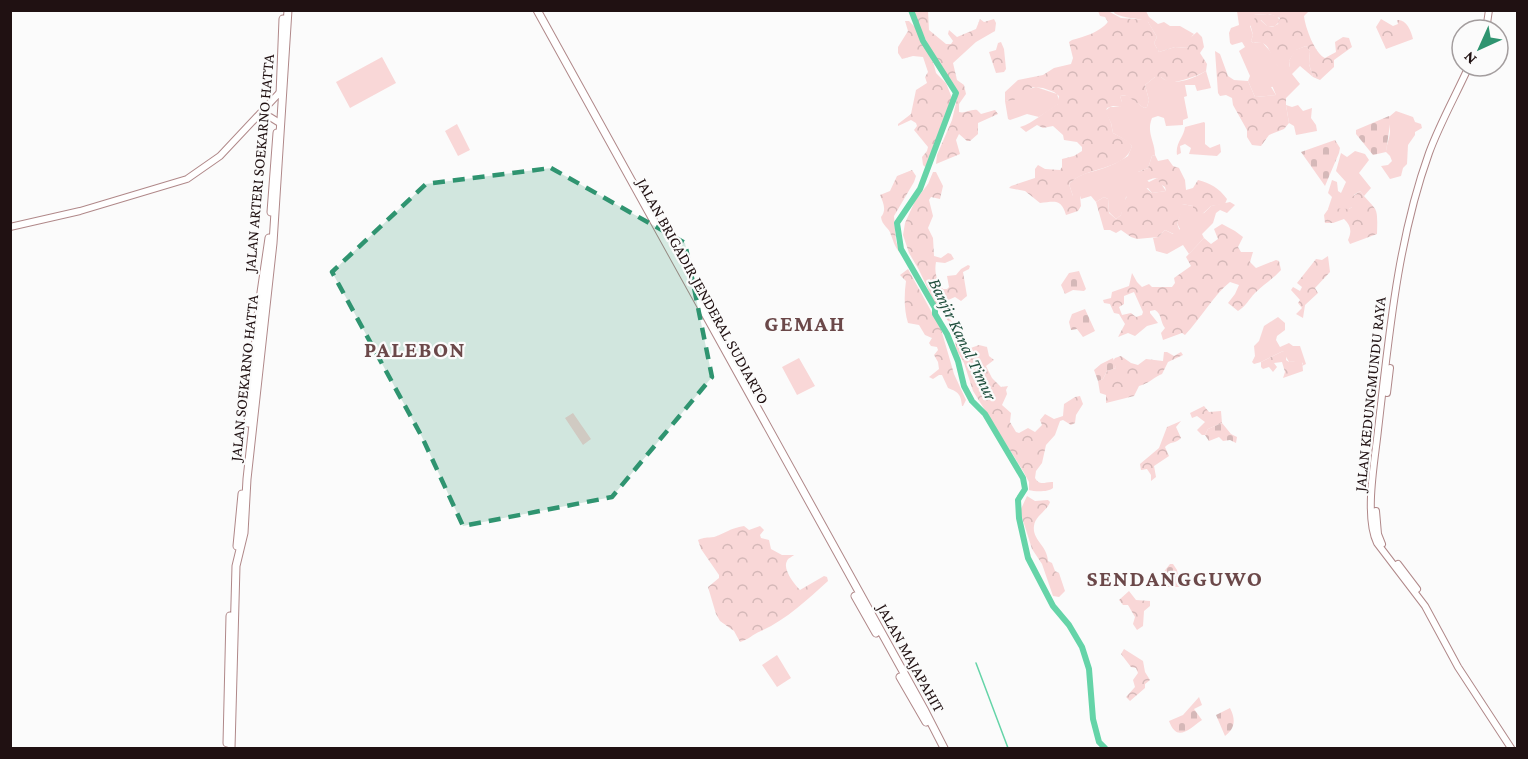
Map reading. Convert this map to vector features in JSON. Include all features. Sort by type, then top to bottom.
[{"type":"main road","name":"JALAN ARTERI SOEKARNO HATTA","points":[[227,748],[231,574],[239,525],[270,225],[282,92],[286,10]]},
{"type":"main road","name":"JALAN BRIGADIR JENDERAL SUDIARTO","points":[[535,10],[850,583]]},
{"type":"main road","name":"JALAN KEDUNGMUNDU RAYA","points":[[1465,78],[1429,153],[1405,235],[1396,286],[1372,481],[1375,539],[1425,606],[1469,686],[1513,748]]},
{"type":"main road","points":[[10,229],[81,214],[182,185],[218,161],[261,118],[282,92]]},
{"type":"main road","points":[[10,229],[187,179],[220,156],[282,92]]},
{"type":"main road","name":"JALAN SOEKARNO HATTA","points":[[231,748],[236,566],[244,533],[258,340],[273,243],[282,92]]},
{"type":"main road","points":[[261,118],[269,117],[278,122]]},
{"type":"main road","name":"JALAN MAJAPAHIT","points":[[850,583],[944,748]]},
{"type":"main road","name":"JALAN MAJAPAHIT","points":[[903,677],[939,748]]},
{"type":"highlighted area","points":[[551,168],[685,243],[712,377],[612,497],[463,526],[422,437],[332,272],[426,184]]},
{"type":"green space","points":[[913,11],[928,11],[929,30],[946,44],[951,44],[953,41],[948,34],[949,30],[957,37],[976,29],[980,19],[984,22],[994,19],[996,23],[995,31],[976,42],[953,63],[957,80],[964,85],[966,94],[959,104],[959,112],[977,110],[981,114],[995,110],[998,114],[978,123],[978,134],[970,141],[959,134],[956,140],[960,154],[936,164],[937,155],[952,120],[957,93],[930,48]]},
{"type":"green space","points":[[1098,11],[1108,11],[1121,18],[1147,20],[1157,37],[1154,43],[1159,52],[1175,47],[1188,48],[1190,38],[1197,32],[1202,37],[1204,47],[1200,53],[1207,64],[1206,71],[1169,83],[1161,77],[1155,77],[1145,85],[1149,100],[1147,107],[1144,108],[1126,95],[1120,96],[1123,105],[1107,108],[1113,133],[1128,141],[1132,146],[1122,160],[1076,178],[1069,184],[1073,196],[1080,196],[1081,206],[1078,211],[1066,215],[1059,203],[1040,203],[1025,191],[1009,188],[1035,178],[1035,169],[1038,165],[1045,169],[1060,170],[1062,159],[1082,151],[1082,147],[1077,142],[1064,140],[1063,135],[1053,126],[1043,128],[1037,125],[1026,132],[1020,127],[1058,104],[1059,96],[1043,88],[1033,87],[1014,100],[1005,101],[1005,92],[1018,80],[1043,75],[1054,68],[1071,64],[1073,58],[1069,42],[1087,36],[1108,22],[1105,17],[1100,16]]},
{"type":"green space","points":[[1115,11],[1146,11],[1149,17],[1158,24],[1164,22],[1170,26],[1180,26],[1194,34],[1188,48],[1175,47],[1159,52],[1154,43],[1157,37],[1148,22],[1118,15],[1114,13]]},
{"type":"green space","points":[[1237,11],[1277,16],[1280,21],[1275,26],[1268,27],[1261,20],[1250,26],[1253,35],[1251,41],[1253,43],[1262,42],[1277,65],[1290,67],[1289,61],[1295,50],[1306,46],[1310,51],[1309,64],[1313,77],[1300,66],[1292,74],[1300,84],[1286,98],[1286,85],[1271,87],[1276,95],[1255,97],[1248,81],[1250,76],[1239,51],[1245,47],[1242,42],[1232,45],[1230,43],[1231,28],[1239,25]]},
{"type":"green space","points":[[1249,11],[1309,11],[1304,16],[1306,27],[1314,46],[1321,55],[1325,58],[1336,52],[1335,42],[1343,37],[1349,38],[1352,47],[1334,60],[1334,67],[1320,80],[1313,77],[1309,64],[1310,51],[1306,46],[1296,50],[1289,61],[1290,68],[1280,67],[1273,61],[1265,44],[1251,41],[1253,35],[1250,23],[1258,18],[1267,26],[1272,27],[1278,24],[1280,18],[1269,14],[1252,15]]},
{"type":"green space","points":[[1381,19],[1393,26],[1398,24],[1397,20],[1403,21],[1413,39],[1386,49],[1376,27]]},
{"type":"green space","points":[[905,21],[909,21],[916,28],[936,73],[946,83],[952,98],[929,163],[925,167],[922,157],[928,147],[914,130],[916,123],[911,120],[898,126],[911,114],[916,90],[927,83],[925,77],[928,72],[923,57],[913,56],[902,59],[898,53],[898,47],[908,31]]},
{"type":"green space","points":[[1001,42],[1006,69],[1004,72],[996,73],[989,52],[996,50],[998,43]]},
{"type":"green space","points":[[1215,51],[1220,54],[1228,76],[1234,80],[1248,81],[1255,97],[1276,95],[1271,83],[1274,81],[1284,82],[1286,85],[1289,123],[1284,129],[1269,135],[1261,146],[1252,145],[1247,137],[1247,130],[1233,105],[1232,98],[1226,95],[1220,96],[1218,93]]},
{"type":"green space","points":[[382,57],[396,83],[350,108],[336,82]]},
{"type":"green space","points":[[1206,71],[1211,88],[1197,91],[1195,85],[1185,85],[1187,96],[1184,97],[1188,118],[1183,120],[1183,125],[1166,126],[1164,118],[1158,116],[1152,118],[1150,123],[1155,155],[1152,156],[1148,168],[1138,172],[1149,182],[1157,178],[1166,191],[1152,193],[1148,188],[1126,197],[1121,215],[1116,219],[1109,212],[1108,199],[1104,197],[1096,202],[1091,196],[1081,199],[1080,196],[1073,196],[1069,184],[1076,178],[1107,167],[1128,156],[1132,146],[1113,133],[1105,111],[1110,107],[1120,107],[1122,102],[1120,96],[1127,95],[1144,108],[1147,107],[1149,100],[1145,85],[1155,77],[1177,82],[1190,79]]},
{"type":"green space","points":[[1036,87],[1057,94],[1060,103],[1039,117],[1027,114],[1008,119],[1005,101]]},
{"type":"green space","points":[[1286,105],[1292,107],[1298,105],[1303,111],[1312,108],[1311,118],[1317,131],[1296,135],[1294,126],[1289,123]]},
{"type":"green space","points":[[1396,111],[1413,117],[1422,128],[1415,132],[1408,145],[1407,164],[1401,176],[1390,179],[1381,166],[1388,165],[1392,161],[1386,149],[1390,134],[1390,116]]},
{"type":"green space","points":[[1391,117],[1386,152],[1373,155],[1356,134],[1356,130]]},
{"type":"green space","points":[[1204,122],[1205,144],[1210,148],[1220,144],[1221,152],[1217,156],[1189,154],[1191,148],[1185,144],[1180,146],[1181,153],[1177,155],[1177,147],[1185,127]]},
{"type":"green space","points":[[457,124],[470,150],[458,156],[445,131]]},
{"type":"green space","points":[[1335,140],[1340,148],[1339,153],[1325,186],[1301,152]]},
{"type":"green space","points":[[1355,151],[1365,154],[1369,160],[1359,173],[1371,188],[1364,196],[1360,191],[1354,195],[1352,207],[1349,209],[1328,209],[1332,197],[1328,193],[1332,180],[1337,182],[1338,191],[1341,193],[1346,182],[1336,171],[1341,153],[1347,157]]},
{"type":"green space","points":[[1155,155],[1158,161],[1168,159],[1173,166],[1179,168],[1185,180],[1186,190],[1193,188],[1198,180],[1224,195],[1227,199],[1225,204],[1211,206],[1197,219],[1193,218],[1193,206],[1182,204],[1183,210],[1177,223],[1180,232],[1176,235],[1165,230],[1158,237],[1137,239],[1121,230],[1116,233],[1104,230],[1096,202],[1104,197],[1108,199],[1109,213],[1116,219],[1121,215],[1122,205],[1130,191],[1145,187],[1152,193],[1166,191],[1157,178],[1144,182],[1136,177],[1138,172],[1148,168],[1152,156]]},
{"type":"green space","points":[[912,170],[916,176],[914,182],[894,216],[896,241],[900,253],[882,220],[884,209],[880,195],[890,191],[897,176]]},
{"type":"green space","points":[[933,172],[936,172],[943,186],[940,199],[931,197],[929,200],[933,216],[928,228],[933,238],[934,256],[941,258],[948,253],[954,259],[945,263],[936,262],[936,277],[943,289],[947,289],[949,287],[947,276],[956,275],[961,269],[970,266],[963,272],[967,296],[961,301],[955,297],[946,301],[949,318],[953,323],[951,325],[934,302],[909,253],[903,235],[905,223],[915,201],[928,184]]},
{"type":"green space","points":[[1360,191],[1377,213],[1377,234],[1350,244],[1348,240],[1350,229],[1344,219],[1325,223],[1324,215],[1329,208],[1349,209],[1352,207],[1352,197]]},
{"type":"green space","points":[[1230,202],[1235,205],[1227,213],[1220,210],[1216,213],[1213,223],[1202,234],[1204,238],[1189,254],[1183,245],[1167,254],[1156,251],[1153,238],[1158,237],[1165,230],[1173,234],[1180,229],[1177,223],[1182,204],[1193,206],[1193,215],[1204,213],[1211,206]]},
{"type":"green space","points":[[1222,224],[1243,237],[1238,247],[1241,252],[1253,252],[1250,262],[1256,268],[1276,260],[1279,261],[1281,270],[1238,311],[1228,303],[1239,285],[1230,282],[1185,335],[1182,333],[1163,340],[1161,333],[1165,328],[1155,310],[1150,313],[1158,323],[1147,326],[1135,336],[1128,333],[1118,337],[1125,324],[1119,314],[1114,313],[1110,304],[1104,303],[1103,300],[1111,298],[1112,292],[1129,286],[1132,273],[1142,287],[1149,284],[1152,287],[1172,287],[1175,283],[1174,278],[1191,266],[1186,257],[1204,238],[1211,244],[1218,239],[1214,229]],"holes":[[[1134,292],[1143,312],[1142,315],[1136,317],[1131,313],[1122,315],[1119,307],[1124,304],[1124,296]]]},
{"type":"green space","points":[[1328,256],[1330,272],[1315,288],[1318,293],[1305,305],[1303,318],[1296,314],[1302,308],[1298,303],[1300,300],[1291,290],[1293,287],[1300,291],[1302,287],[1297,283],[1316,259],[1322,260]]},
{"type":"green space","points":[[908,269],[941,329],[954,374],[966,400],[963,406],[958,394],[948,388],[942,375],[933,379],[929,377],[939,369],[934,355],[938,350],[937,347],[931,346],[929,343],[932,338],[925,335],[919,325],[908,323],[905,302],[906,281],[900,275]]},
{"type":"green space","points":[[1079,271],[1086,289],[1084,291],[1073,290],[1065,294],[1061,285],[1069,273]]},
{"type":"green space","points":[[1085,309],[1095,331],[1083,337],[1077,329],[1071,330],[1069,322],[1072,314]]},
{"type":"green space","points":[[1278,317],[1285,323],[1285,330],[1277,336],[1276,340],[1280,347],[1289,343],[1293,346],[1300,346],[1306,364],[1302,366],[1303,363],[1298,361],[1289,362],[1283,351],[1261,362],[1254,364],[1252,362],[1255,356],[1254,346],[1259,341],[1264,326]]},
{"type":"green space","points":[[954,330],[968,349],[979,345],[987,347],[989,356],[994,360],[986,366],[992,378],[1001,387],[1008,386],[1002,405],[1011,413],[1010,422],[1016,432],[1019,433],[1028,428],[1035,432],[1042,425],[1040,420],[1045,414],[1054,419],[1063,416],[1064,404],[1080,396],[1083,404],[1076,415],[1075,423],[1071,425],[1063,420],[1060,421],[1055,435],[1046,445],[1042,463],[1036,471],[1035,478],[1039,482],[1053,482],[1053,488],[1042,491],[1029,490],[1029,482],[1023,471],[973,391],[964,363],[956,349]]},
{"type":"green space","points":[[1283,351],[1287,353],[1286,360],[1289,362],[1302,360],[1303,371],[1283,378],[1285,372],[1282,362],[1274,363],[1277,367],[1273,372],[1269,367],[1263,369],[1261,367],[1261,362]]},
{"type":"green space","points":[[1164,352],[1174,356],[1181,352],[1183,355],[1168,362],[1162,374],[1139,386],[1134,396],[1106,403],[1106,395],[1100,393],[1098,381],[1103,379],[1107,371],[1116,368],[1113,361],[1115,358],[1121,356],[1138,365],[1146,359],[1163,361]]},
{"type":"green space","points":[[799,358],[815,386],[797,395],[782,367]]},
{"type":"green space","points":[[1113,358],[1116,368],[1107,371],[1103,379],[1098,381],[1094,370]]},
{"type":"green space","points":[[1204,406],[1209,412],[1221,411],[1222,423],[1208,429],[1205,435],[1202,435],[1197,430],[1205,422],[1197,416],[1192,418],[1190,413]]},
{"type":"green space","points":[[573,413],[591,439],[583,445],[565,418]]},
{"type":"green space","points":[[1181,421],[1176,427],[1181,438],[1165,447],[1169,456],[1154,466],[1156,477],[1151,481],[1151,475],[1147,469],[1141,470],[1140,464],[1159,448],[1167,427]]},
{"type":"green space","points":[[1222,423],[1231,434],[1237,437],[1236,443],[1230,440],[1223,441],[1219,437],[1209,441],[1205,435],[1208,429]]},
{"type":"green space","points":[[1027,496],[1035,501],[1048,500],[1050,502],[1036,519],[1034,531],[1048,561],[1059,573],[1065,591],[1059,597],[1053,596],[1042,564],[1032,549],[1020,511]]},
{"type":"green space","points":[[744,526],[749,530],[760,526],[764,530],[760,535],[761,538],[769,540],[771,549],[782,555],[794,555],[788,560],[786,568],[800,590],[824,576],[828,581],[788,615],[740,642],[734,631],[720,621],[716,614],[708,587],[719,578],[719,575],[701,549],[698,540]]},
{"type":"green space","points":[[1170,564],[1173,564],[1177,570],[1179,587],[1163,587],[1162,574]]},
{"type":"green space","points":[[1129,591],[1136,600],[1150,601],[1150,606],[1144,611],[1143,626],[1137,630],[1133,624],[1135,617],[1128,605],[1123,605],[1119,600]]},
{"type":"green space","points":[[1124,649],[1143,661],[1145,672],[1150,680],[1145,684],[1145,688],[1130,701],[1126,697],[1135,687],[1133,680],[1138,673],[1136,668],[1131,667],[1121,654]]},
{"type":"green space","points":[[777,655],[791,678],[777,687],[762,665]]},
{"type":"green space","points":[[1199,697],[1202,705],[1194,709],[1202,720],[1184,732],[1180,733],[1172,728],[1169,721],[1183,715]]},
{"type":"green space","points":[[1230,708],[1234,724],[1225,736],[1216,715]]},
{"type":"waterway","name":"Banjir Kanal Timur","points":[[911,10],[923,41],[956,93],[920,189],[897,223],[901,249],[935,308],[935,314],[947,334],[958,361],[964,386],[972,401],[985,414],[1023,478],[1025,489],[1018,500],[1019,518],[1028,558],[1053,606],[1069,625],[1082,647],[1089,669],[1093,719],[1099,742],[1105,748]]},
{"type":"waterway","points":[[976,663],[1008,748]]},
{"type":"district","name":"GEMAH","points":[[805,323]]},
{"type":"district","name":"PALEBON","points":[[415,349]]},
{"type":"district","name":"SENDANGGUWO","points":[[1175,578]]}]
